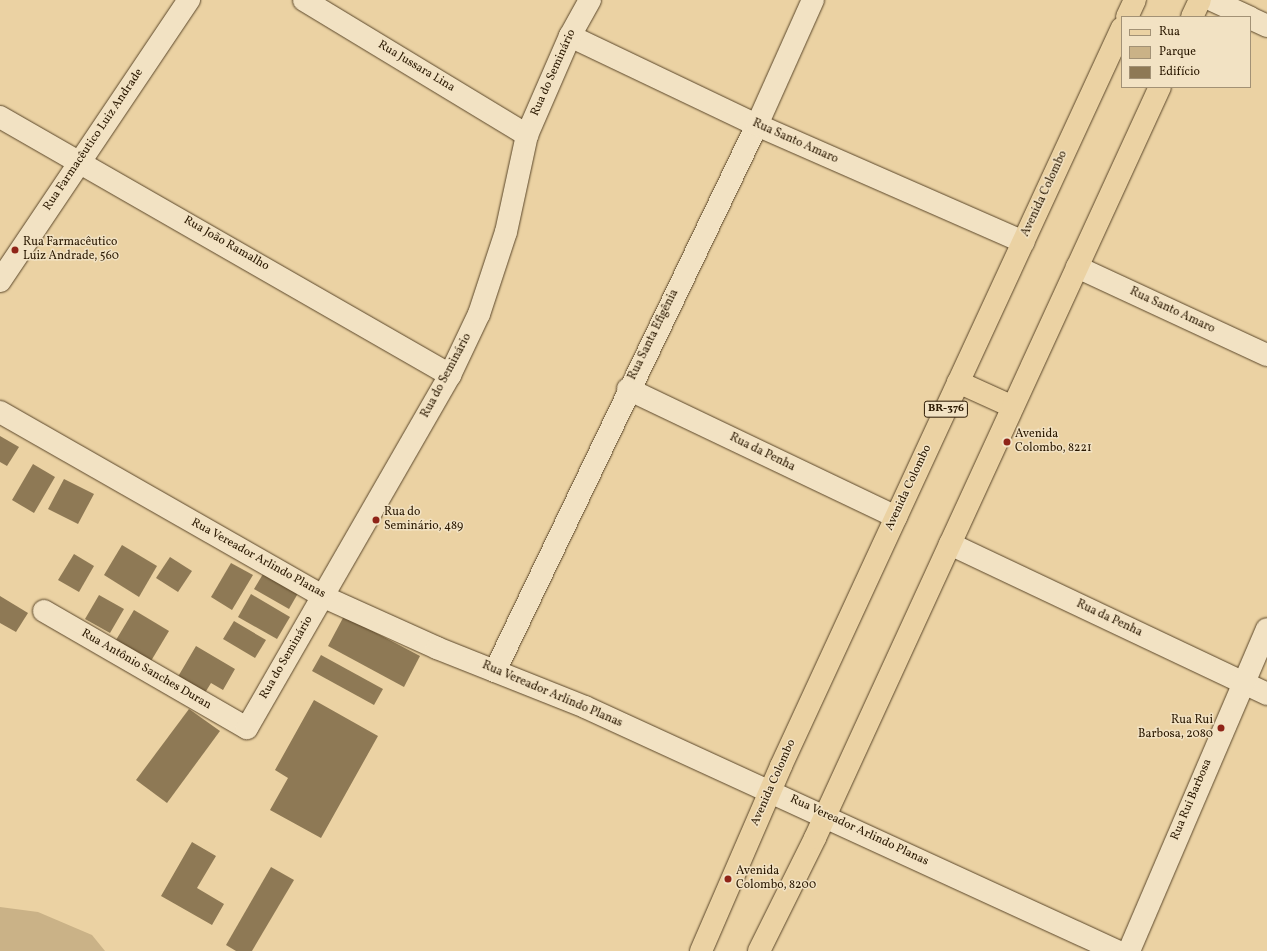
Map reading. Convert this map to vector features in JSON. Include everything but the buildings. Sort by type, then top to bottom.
[{"type":"main road","points":[[1127,16],[1135,0]]},
{"type":"main road","points":[[1192,16],[1200,0]]},
{"type":"main road","name":"Avenida Colombo","points":[[701,951],[770,791],[1121,30]]},
{"type":"main road","points":[[759,951],[825,816],[1160,88]]},
{"type":"main road","points":[[958,382],[1012,407]]},
{"type":"street","name":"Rua Farmacêutico Luiz Andrade","points":[[0,281],[189,0]]},
{"type":"street","name":"Rua Jussara Lina","points":[[304,0],[527,135]]},
{"type":"street","name":"Rua do Seminário","points":[[247,728],[450,374],[479,314],[495,270],[527,135],[570,36],[590,0]]},
{"type":"street","name":"Rua Santa Efigênia","points":[[495,671],[628,389],[757,125],[812,0]]},
{"type":"street","points":[[1212,0],[1247,16]]},
{"type":"street","points":[[1251,18],[1267,26]]},
{"type":"street","name":"Rua Santo Amaro","points":[[570,36],[757,125],[1023,242]]},
{"type":"street","name":"Rua João Ramalho","points":[[0,117],[80,160],[450,374]]},
{"type":"street","name":"Rua Santo Amaro","points":[[1077,267],[1267,355]]},
{"type":"street","name":"Rua da Penha","points":[[628,389],[896,517]]},
{"type":"street","name":"Rua Vereador Arlindo Planas","points":[[0,412],[322,596],[495,671],[585,707],[1117,951]]},
{"type":"street","name":"Rua da Penha","points":[[950,544],[1267,694]]},
{"type":"street","name":"Rua Antônio Sanches Duran","points":[[44,611],[247,728]]},
{"type":"street","name":"Rua Rui Barbosa","points":[[1129,951],[1267,628]]},
{"type":"green space","points":[[0,907],[38,912],[92,935],[105,951],[0,951]]},
{"type":"place","name":"Rua Farmacêutico Luiz Andrade, 560","points":[[15,250]]},
{"type":"place","name":"Avenida Colombo, 8221","points":[[1007,442]]},
{"type":"place","name":"Rua do Seminário, 489","points":[[376,520]]},
{"type":"place","name":"Rua Rui Barbosa, 2080","points":[[1221,728]]},
{"type":"place","name":"Avenida Colombo, 8200","points":[[728,879]]}]
